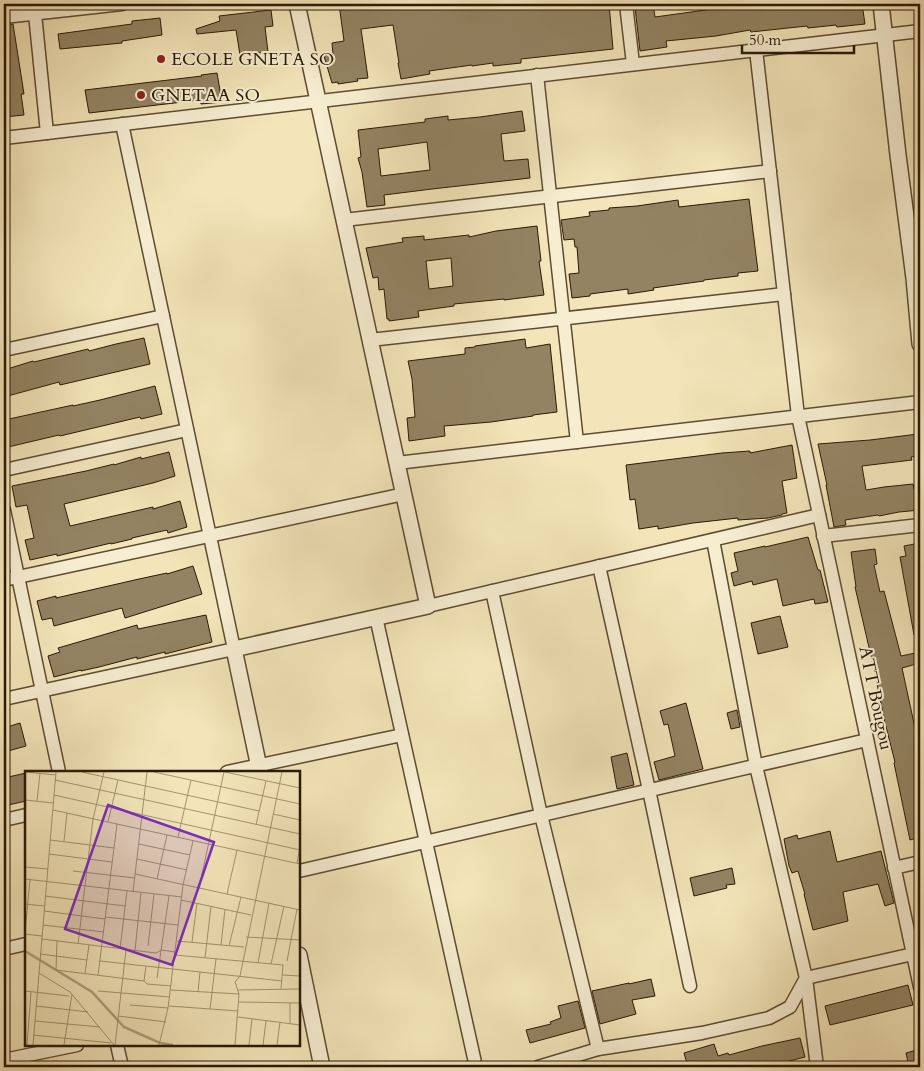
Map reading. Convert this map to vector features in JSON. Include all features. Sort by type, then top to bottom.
[{"type":"street","points":[[4,17],[34,9],[122,4]]},
{"type":"street","points":[[297,4],[428,606]]},
{"type":"street","points":[[626,4],[633,64]]},
{"type":"street","points":[[881,4],[914,278],[920,344]]},
{"type":"street","points":[[34,9],[47,133]]},
{"type":"street","points":[[4,138],[920,31]]},
{"type":"street","name":"ATT Bougou","points":[[756,50],[798,416],[920,985]]},
{"type":"street","points":[[537,76],[576,442]]},
{"type":"street","points":[[122,124],[259,769]]},
{"type":"street","points":[[344,220],[770,171]]},
{"type":"street","points":[[370,340],[784,294]]},
{"type":"street","points":[[4,350],[163,316]]},
{"type":"street","points":[[397,463],[920,402]]},
{"type":"street","points":[[4,470],[187,430]]},
{"type":"street","points":[[4,580],[404,494]]},
{"type":"street","points":[[4,510],[59,771]]},
{"type":"street","points":[[4,699],[428,606],[819,515]]},
{"type":"street","points":[[823,536],[920,525]]},
{"type":"street","points":[[713,540],[756,766],[806,978],[817,1067]]},
{"type":"street","points":[[599,566],[690,986]]},
{"type":"street","points":[[492,591],[541,815],[598,1049]]},
{"type":"street","points":[[376,617],[476,1067]]},
{"type":"street","points":[[238,771],[259,769],[402,735]]},
{"type":"street","points":[[300,871],[867,740]]},
{"type":"street","points":[[4,820],[25,815]]},
{"type":"street","points":[[894,868],[920,862]]},
{"type":"street","points":[[4,949],[25,944]]},
{"type":"street","points":[[538,1067],[598,1049],[702,1033],[769,1018],[790,1007],[806,978],[913,954]]},
{"type":"street","points":[[300,965],[303,996],[322,1067]]},
{"type":"street","points":[[4,1060],[72,1046]]},
{"type":"street","points":[[117,1046],[122,1067]]},
{"type":"building","points":[[339,4],[609,4],[613,49],[521,59],[521,63],[493,66],[493,63],[429,71],[430,74],[401,79],[393,25],[361,29],[368,78],[338,84],[338,82],[332,83],[324,56],[333,54],[332,43],[344,41]]},
{"type":"building","points":[[653,4],[655,17],[742,5],[862,4],[865,24],[808,28],[807,26],[751,32],[750,30],[716,36],[666,41],[667,47],[640,51],[635,7]]},
{"type":"building","points":[[271,10],[273,26],[265,27],[268,52],[240,55],[236,30],[197,34],[196,29],[220,21],[219,16]]},
{"type":"building","points":[[160,18],[162,35],[122,41],[122,43],[60,49],[58,34],[132,24],[132,21]]},
{"type":"building","points":[[13,24],[24,94],[21,94],[24,115],[4,117],[4,25]]},
{"type":"building","name":"GNETAA SO","points":[[217,73],[222,102],[201,104],[200,100],[89,113],[85,90]]},
{"type":"building","points":[[522,111],[525,131],[501,134],[504,161],[528,159],[530,178],[384,195],[385,205],[367,207],[358,158],[361,157],[358,130],[425,122],[425,119],[448,116],[448,120]],"holes":[[[427,142],[430,170],[381,176],[378,149]]]},
{"type":"building","points":[[749,199],[758,271],[738,273],[738,276],[653,288],[654,290],[628,294],[628,289],[572,298],[569,274],[579,273],[577,247],[575,247],[574,239],[564,240],[561,220],[590,216],[589,212],[609,210],[609,208],[678,200],[679,207]]},
{"type":"building","points":[[537,226],[541,261],[539,261],[544,295],[454,304],[454,306],[418,311],[419,317],[389,321],[387,319],[384,289],[379,290],[378,277],[373,278],[366,248],[403,242],[402,238],[424,236],[424,240],[469,235],[469,237],[496,231]],"holes":[[[451,258],[453,286],[429,289],[426,261]]]},
{"type":"building","points":[[144,338],[150,364],[60,385],[59,382],[4,397],[4,370],[33,361],[88,349],[89,351]]},
{"type":"building","points":[[525,339],[526,348],[550,344],[557,412],[491,422],[444,426],[445,436],[409,441],[407,418],[415,417],[412,379],[408,361],[465,354],[465,348]]},
{"type":"building","points":[[155,386],[162,414],[141,419],[140,417],[4,448],[4,426],[10,425],[9,419],[100,400]]},
{"type":"building","points":[[918,434],[920,456],[911,457],[912,460],[862,466],[866,490],[913,484],[914,489],[920,489],[920,510],[845,520],[846,525],[834,527],[818,444]]},
{"type":"building","points":[[792,445],[797,478],[782,481],[787,513],[768,518],[738,520],[738,518],[658,529],[658,526],[639,529],[635,499],[630,500],[626,465],[722,453],[750,451],[750,453]]},
{"type":"building","points":[[169,452],[175,476],[64,504],[70,526],[153,507],[153,509],[180,501],[187,527],[168,533],[167,530],[57,556],[57,554],[30,560],[25,540],[34,538],[27,505],[16,507],[12,486]]},
{"type":"building","points":[[808,537],[818,570],[820,570],[828,602],[815,604],[814,599],[783,606],[777,579],[753,585],[752,581],[734,586],[731,573],[738,571],[734,553]]},
{"type":"building","points":[[920,543],[920,634],[914,635],[900,557],[906,556],[904,546]]},
{"type":"building","points":[[875,549],[877,564],[874,565],[880,592],[884,591],[901,656],[920,652],[920,663],[902,668],[915,728],[920,726],[920,837],[910,840],[895,762],[855,587],[851,552]]},
{"type":"building","points":[[193,566],[202,594],[125,618],[122,608],[54,626],[52,618],[42,620],[37,601],[167,574]]},
{"type":"building","points":[[206,615],[212,642],[165,654],[165,652],[137,659],[137,657],[54,677],[48,656],[60,652],[58,648],[137,625],[138,629]]},
{"type":"building","points":[[780,616],[788,647],[758,654],[751,623]]},
{"type":"building","points":[[686,703],[703,769],[659,780],[654,762],[675,756],[668,724],[664,725],[660,711]]},
{"type":"building","points":[[737,710],[740,727],[731,729],[727,713]]},
{"type":"building","points":[[20,723],[26,746],[8,751],[4,737],[4,728]]},
{"type":"building","points":[[627,753],[634,785],[617,789],[611,757]]},
{"type":"building","points":[[25,773],[25,801],[4,806],[4,778]]},
{"type":"building","points":[[830,831],[837,862],[881,851],[894,903],[885,906],[878,884],[843,892],[848,921],[813,930],[798,871],[792,873],[784,839],[797,835],[798,839]]},
{"type":"building","points":[[732,868],[735,884],[726,885],[727,888],[694,896],[690,878]]},
{"type":"building","points":[[651,979],[655,996],[632,1000],[636,1014],[600,1024],[592,991]]},
{"type":"building","points":[[908,985],[913,1005],[830,1025],[825,1006]]},
{"type":"building","points":[[578,1001],[585,1028],[530,1043],[526,1030],[551,1024],[550,1022],[561,1018],[558,1006]]},
{"type":"building","points":[[800,1038],[805,1057],[778,1064],[779,1067],[688,1067],[684,1053],[714,1044],[718,1056],[728,1053],[729,1055]]},
{"type":"building","points":[[920,1049],[920,1067],[909,1067],[906,1053]]},
{"type":"place","name":"ECOLE GNETA SO","points":[[161,59]]},
{"type":"place","name":"GNETAA SO","points":[[141,95]]}]
